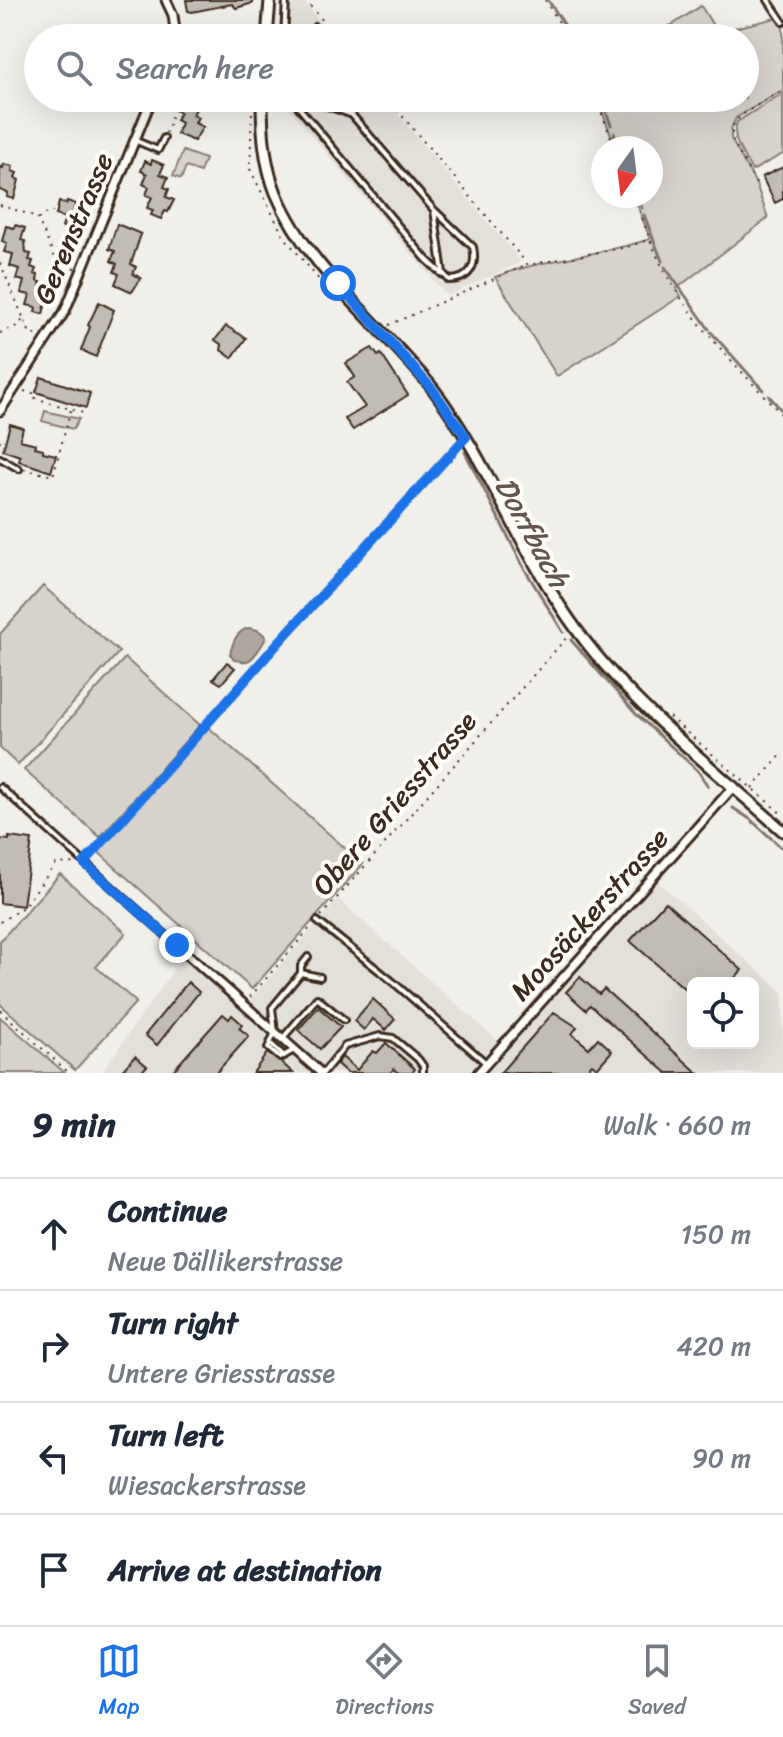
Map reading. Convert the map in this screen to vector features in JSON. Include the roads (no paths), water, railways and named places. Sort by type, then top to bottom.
[{"type":"street","points":[[166,0],[174,24]]},
{"type":"street","points":[[268,24],[270,0]]},
{"type":"street","name":"Gerenstrasse","points":[[0,411],[65,311],[146,112]]},
{"type":"street","points":[[262,112],[268,164],[276,192],[297,231],[325,269],[433,390],[466,437],[535,565],[575,628],[632,695],[783,831]]},
{"type":"street","name":"Moosäckerstrasse","points":[[478,1073],[734,786]]},
{"type":"street","points":[[177,945],[317,1072]]},
{"type":"lane","points":[[285,24],[286,0]]},
{"type":"lane","points":[[768,0],[783,22]]},
{"type":"lane","points":[[303,112],[426,259],[445,277],[457,280],[470,273],[476,259],[473,247],[434,210],[350,112]]},
{"type":"lane","points":[[344,112],[352,115]]},
{"type":"lane","points":[[134,140],[158,150],[164,138]]},
{"type":"lane","points":[[434,210],[439,261],[445,277]]},
{"type":"lane","points":[[0,458],[19,469]]},
{"type":"lane","points":[[0,787],[177,945]]},
{"type":"lane","points":[[317,921],[486,1063]]},
{"type":"lane","points":[[294,1050],[284,1056],[270,1043],[275,1032],[272,1008],[301,973],[301,966],[308,957]]},
{"type":"lane","points":[[301,973],[320,977]]},
{"type":"lane","points":[[282,1039],[317,998],[344,1020]]},
{"type":"lane","points":[[317,1072],[345,1046],[380,1036],[393,1038],[418,1059],[423,1073]]},
{"type":"waterway","points":[[548,0],[564,24]]},
{"type":"waterway","points":[[606,112],[611,125]]},
{"type":"waterway","points":[[644,215],[662,261]]},
{"type":"waterway","points":[[665,267],[709,329]]},
{"type":"waterway","points":[[711,332],[763,390]]},
{"type":"waterway","points":[[769,396],[783,412]]},
{"type":"waterway","name":"Dorfbach","points":[[465,452],[524,568],[563,632]]},
{"type":"waterway","name":"Dorfbach","points":[[571,640],[635,713],[698,771],[708,786]]},
{"type":"waterway","name":"Dorfbach","points":[[733,808],[783,849]]}]
